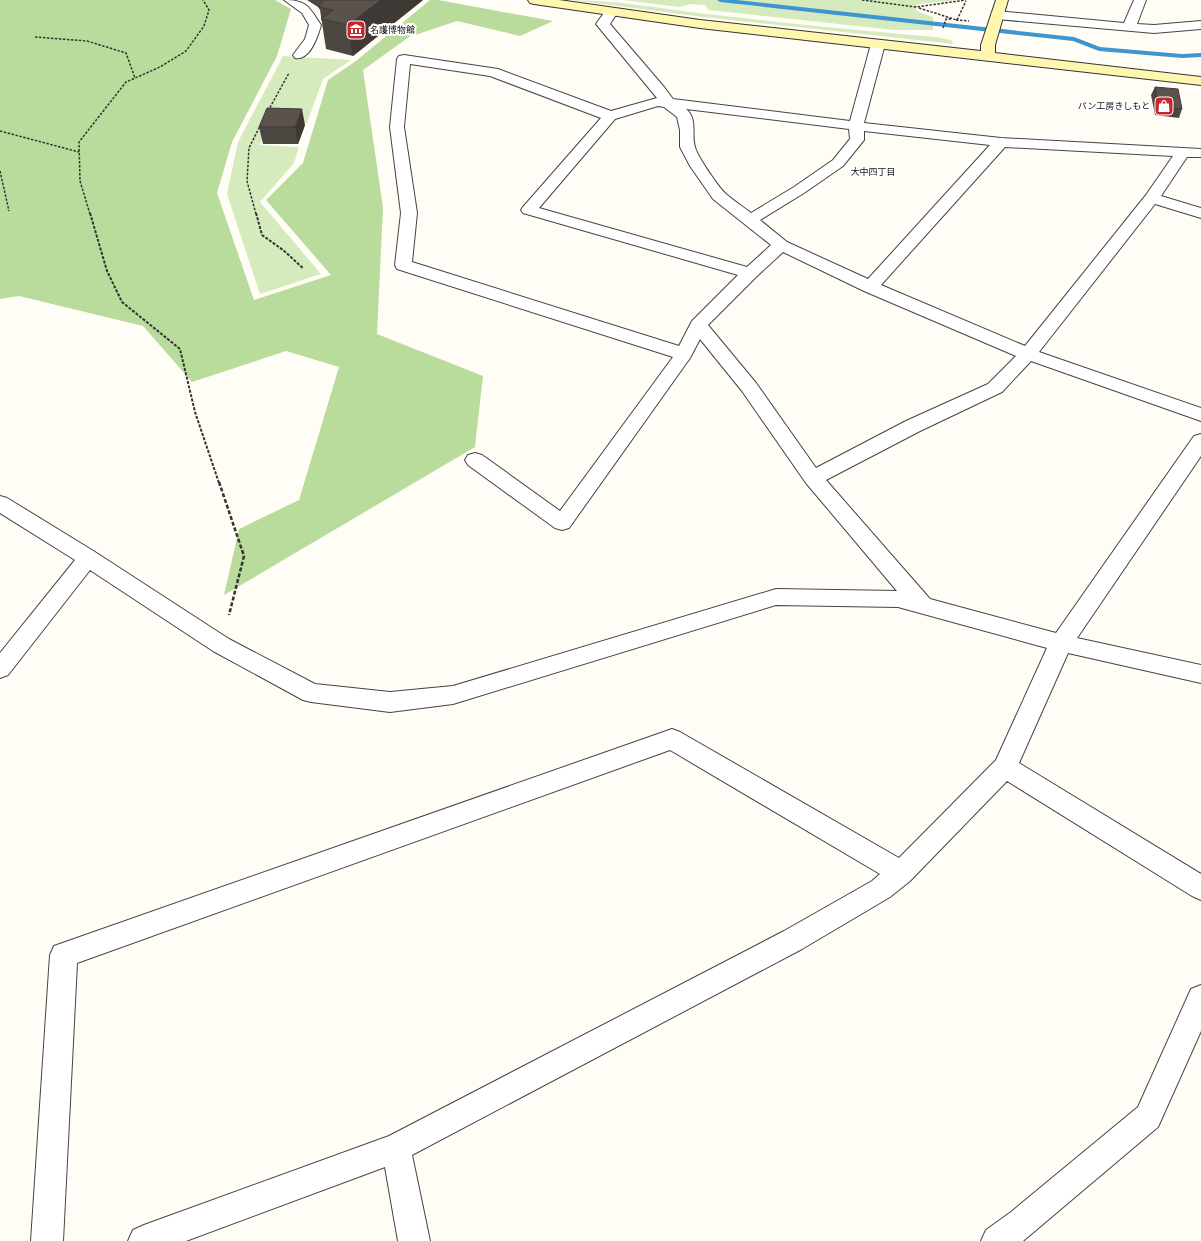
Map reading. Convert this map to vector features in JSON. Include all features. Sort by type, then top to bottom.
[{"type":"street","points":[[534,0],[611,12],[878,44],[988,50],[1201,81]]},
{"type":"street","points":[[988,50],[1002,0]]},
{"type":"street","points":[[1129,27],[1140,0]]},
{"type":"street","points":[[611,12],[603,24],[660,90],[668,103],[684,115],[687,130],[687,147],[719,196],[781,246],[870,287],[1028,354],[1201,415]]},
{"type":"street","points":[[996,18],[1154,29],[1201,25]]},
{"type":"street","points":[[750,220],[799,190],[838,163],[857,140],[856,126],[878,44]]},
{"type":"street","points":[[610,116],[493,72],[404,59],[397,127],[409,213],[403,265],[684,354]]},
{"type":"street","points":[[750,273],[529,210],[610,116],[657,102],[1002,142],[1201,153]]},
{"type":"street","points":[[870,287],[1002,142]]},
{"type":"street","points":[[812,478],[913,426],[995,388],[1028,354],[1152,198],[1184,152]]},
{"type":"street","points":[[1152,198],[1201,213]]},
{"type":"street","points":[[475,460],[562,523],[684,354],[698,325],[750,273],[781,246]]},
{"type":"street","points":[[698,325],[749,387],[812,478],[923,606]]},
{"type":"street","points":[[144,1241],[396,1148],[793,940],[881,889],[901,873],[1005,767],[1061,643],[1201,441]]},
{"type":"street","points":[[0,503],[88,558],[221,645],[311,693],[390,702],[453,695],[776,597],[898,599],[1061,643],[1201,674]]},
{"type":"street","points":[[0,669],[88,558]]},
{"type":"street","points":[[48,1241],[64,955],[672,739],[901,873]]},
{"type":"street","points":[[1005,767],[1201,888]]},
{"type":"street","points":[[997,1241],[1022,1223],[1148,1117],[1201,999]]},
{"type":"street","points":[[396,1148],[414,1241]]},
{"type":"lane","points":[[290,0],[306,11],[315,25],[311,39],[299,55]]},
{"type":"path","points":[[203,0],[209,10],[204,26],[186,51],[160,67],[126,82],[79,142],[79,152],[80,181],[107,271],[122,302],[180,349],[195,412],[244,556],[221,645]]},
{"type":"path","points":[[862,0],[916,7],[957,20]]},
{"type":"path","points":[[916,7],[966,0]]},
{"type":"path","points":[[957,20],[966,0]]},
{"type":"path","points":[[942,31],[946,18],[975,22]]},
{"type":"path","points":[[35,37],[87,41],[126,53],[135,78]]},
{"type":"path","points":[[267,113],[299,55]]},
{"type":"path","points":[[264,120],[249,148],[247,181],[262,235],[283,250],[303,268]]},
{"type":"path","points":[[0,131],[79,152]]},
{"type":"path","points":[[0,171],[9,211]]},
{"type":"green space","points":[[0,0],[275,0],[291,9],[277,56],[232,142],[217,193],[254,300],[331,275],[266,200],[303,163],[328,80],[356,61],[430,0],[438,0],[553,21],[520,36],[457,21],[409,37],[363,70],[383,208],[377,334],[483,376],[475,447],[224,595],[239,529],[299,500],[339,367],[286,351],[192,382],[143,326],[19,296],[0,299]]},
{"type":"green space","points":[[572,0],[623,3],[793,24],[936,37],[951,40],[954,44],[703,17]]},
{"type":"green space","points":[[623,0],[958,0],[918,4],[916,11],[933,17],[933,30],[894,30],[709,10],[705,5],[692,4],[679,7]]},
{"type":"green space","points":[[283,56],[351,60],[323,79],[307,123],[267,124],[260,145],[299,147],[294,163],[260,202],[321,274],[260,294],[227,194],[238,142]]},
{"type":"building","points":[[322,0],[381,0],[348,25],[321,19],[333,10],[319,7]]},
{"type":"building","points":[[1155,87],[1178,89],[1182,109],[1158,107]]},
{"type":"building","points":[[267,108],[302,109],[295,127],[259,127]]},
{"type":"waterway","points":[[720,0],[1074,39],[1099,49],[1182,56],[1201,55]]},
{"type":"place","name":"名護博物館","points":[[356,30]]},
{"type":"place","name":"パン工房きしもと","points":[[1164,106]]},
{"type":"district","name":"大中四丁目","points":[[873,172]]}]
